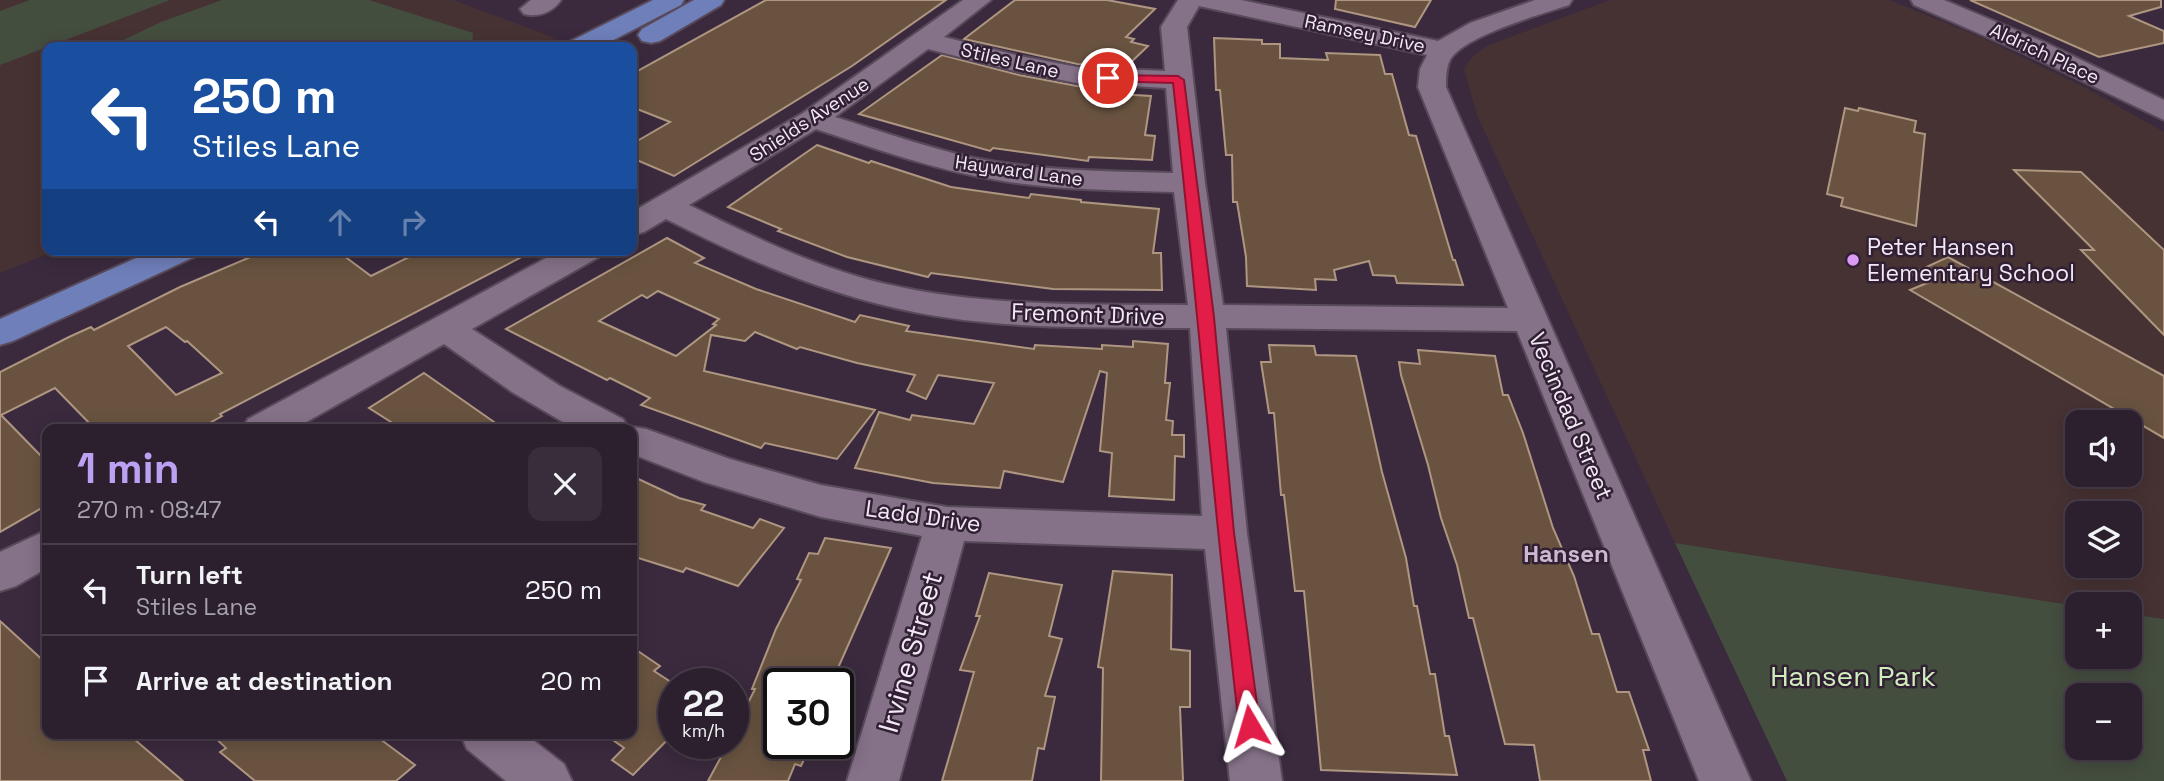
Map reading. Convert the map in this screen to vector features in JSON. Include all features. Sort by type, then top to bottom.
[{"type":"main road","points":[[590,42],[672,0]]},
{"type":"main road","points":[[636,42],[712,0]]},
{"type":"main road","points":[[0,309],[119,256]]},
{"type":"main road","points":[[0,333],[169,256]]},
{"type":"street","name":"Shields Avenue","points":[[637,222],[813,119],[979,0]]},
{"type":"street","points":[[1190,0],[1174,27],[1178,80],[1207,317],[1225,533],[1256,781]]},
{"type":"street","name":"Ramsey Drive","points":[[1206,0],[1442,50]]},
{"type":"street","points":[[1442,50],[1460,38],[1494,23],[1560,0]]},
{"type":"street","name":"Aldrich Place","points":[[1923,0],[2160,105]]},
{"type":"street","name":"Stiles Lane","points":[[926,40],[1019,64],[1077,75],[1178,80]]},
{"type":"street","name":"Vecindad Street","points":[[1442,50],[1433,67],[1432,88],[1726,781]]},
{"type":"street","name":"Hayward Lane","points":[[813,119],[947,160],[995,170],[1079,180],[1189,183]]},
{"type":"street","name":"Fremont Drive","points":[[666,206],[771,258],[826,279],[884,295],[940,305],[1010,312],[1530,320]]},
{"type":"street","points":[[271,424],[576,256]]},
{"type":"street","points":[[446,328],[505,371],[598,424]]},
{"type":"street","name":"Ladd Drive","points":[[637,441],[719,471],[821,501],[947,524],[1225,533]]},
{"type":"street","name":"Irvine Street","points":[[873,781],[947,524]]},
{"type":"street","points":[[0,573],[42,550]]},
{"type":"street","points":[[493,739],[546,781]]},
{"type":"shaded area","points":[[0,0],[453,0],[555,38],[546,42],[42,42],[42,256],[0,273]]},
{"type":"shaded area","name":"Peter Hansen Elementary School","points":[[1610,0],[1889,0],[1983,38],[2082,86],[2164,132],[2164,619],[2142,616],[2142,592],[2065,592],[2065,604],[1675,543],[1477,115],[1464,69],[1473,56],[1489,45]]},
{"type":"green space","points":[[30,0],[170,0],[60,42],[42,42],[42,49],[0,65],[0,11]]},
{"type":"green space","points":[[222,0],[369,0],[473,33],[472,42],[119,42],[161,22]]},
{"type":"green space","name":"Hansen Park","points":[[1675,543],[2065,604],[2065,669],[2142,669],[2142,616],[2164,619],[2164,781],[1787,781]]},
{"type":"building","points":[[766,0],[946,0],[852,66],[674,176],[637,160],[637,141],[670,122],[637,109],[637,71]]},
{"type":"building","points":[[1015,0],[1107,0],[1155,9],[1126,37],[1134,39],[1131,42],[1148,46],[1126,67],[1077,64],[964,39]]},
{"type":"building","points":[[1336,0],[1431,0],[1415,27],[1335,9]]},
{"type":"building","points":[[1970,0],[2161,0],[2161,7],[2129,16],[2164,31],[2164,43],[2099,57]]},
{"type":"building","points":[[1214,38],[1262,40],[1262,44],[1280,44],[1280,58],[1328,60],[1326,53],[1380,55],[1385,74],[1392,74],[1409,135],[1416,136],[1463,285],[1397,283],[1395,276],[1373,275],[1369,261],[1334,270],[1336,280],[1315,279],[1316,290],[1247,286],[1246,257],[1237,202],[1233,202],[1232,155],[1226,155],[1220,90],[1216,90]]},
{"type":"building","points":[[942,55],[1019,75],[1077,86],[1105,87],[1099,93],[1151,96],[1145,135],[1155,136],[1152,160],[1089,157],[1088,161],[993,148],[990,151],[859,114]]},
{"type":"building","points":[[1845,108],[1858,111],[1859,108],[1916,121],[1914,132],[1925,134],[1916,226],[1841,206],[1843,198],[1827,194]]},
{"type":"building","points":[[817,145],[951,187],[1029,198],[1031,194],[1081,202],[1159,209],[1153,253],[1161,253],[1162,290],[1053,289],[931,273],[928,277],[847,257],[778,231],[781,229],[728,207]]},
{"type":"building","points":[[2014,170],[2081,172],[2164,250],[2164,335],[2081,250],[2094,250]]},
{"type":"building","points":[[667,238],[704,258],[695,263],[756,289],[855,322],[860,315],[909,326],[906,331],[1034,349],[1035,345],[1102,349],[1102,345],[1133,347],[1133,341],[1168,344],[1165,383],[1170,383],[1166,420],[1173,421],[1172,435],[1184,435],[1184,457],[1175,456],[1174,500],[1109,496],[1112,453],[1100,451],[1107,373],[1100,371],[1063,482],[1004,471],[1000,488],[933,483],[855,468],[879,412],[910,420],[912,415],[974,424],[994,383],[938,375],[926,399],[907,391],[915,375],[800,347],[797,349],[755,332],[745,341],[711,335],[704,371],[875,410],[837,459],[765,443],[761,448],[641,405],[650,398],[610,378],[607,380],[506,329]],"holes":[[[658,291],[719,319],[713,324],[716,325],[676,356],[599,321],[642,295],[647,298]]]},
{"type":"building","points":[[253,256],[344,256],[371,276],[411,256],[523,256],[220,414],[222,416],[208,424],[90,424],[55,388],[1,415],[42,457],[42,508],[0,532],[0,372],[91,327],[94,330],[180,287]],"holes":[[[166,327],[187,341],[222,373],[176,395],[128,346]]]},
{"type":"building","points":[[1948,257],[2164,376],[2164,438],[2142,425],[2142,410],[2116,410],[1910,290],[1927,283],[1911,274]]},
{"type":"building","points":[[1269,345],[1314,346],[1316,355],[1356,356],[1382,472],[1406,558],[1430,674],[1435,674],[1445,736],[1449,736],[1457,775],[1321,770],[1304,591],[1295,591],[1284,495],[1281,495],[1274,413],[1269,413],[1261,362],[1271,362]]},
{"type":"building","points":[[1418,350],[1495,356],[1503,395],[1508,395],[1523,433],[1553,528],[1574,576],[1592,634],[1599,634],[1617,692],[1629,692],[1649,750],[1643,750],[1651,781],[1540,781],[1534,745],[1505,744],[1473,618],[1469,618],[1457,565],[1401,375],[1399,362],[1420,364]]},
{"type":"building","points":[[424,373],[497,424],[394,424],[369,408]]},
{"type":"building","points":[[637,478],[679,498],[705,505],[701,510],[753,528],[760,519],[784,528],[738,586],[686,568],[683,572],[637,558]]},
{"type":"building","points":[[825,538],[891,548],[838,668],[763,668],[763,759],[804,759],[801,766],[795,764],[788,781],[708,781],[720,759],[749,759],[749,701],[755,689],[752,689],[776,629],[801,580],[797,579],[809,553],[818,554]]},
{"type":"building","points":[[1113,571],[1172,575],[1171,649],[1190,651],[1190,707],[1180,707],[1183,781],[1101,781],[1103,668],[1098,667]]},
{"type":"building","points":[[989,573],[1062,585],[1049,636],[1062,639],[1045,696],[1055,697],[1044,749],[1038,748],[1032,781],[942,781],[974,672],[960,670],[980,616],[976,616]]},
{"type":"building","points":[[0,621],[42,659],[42,739],[134,739],[183,781],[0,781]]},
{"type":"building","points":[[637,650],[660,666],[654,671],[658,674],[658,749],[633,775],[612,760],[624,748],[611,739],[637,739]]},
{"type":"building","points":[[216,739],[380,739],[415,765],[396,781],[255,781],[220,752],[226,748]]},
{"type":"place","name":"Peter Hansen Elementary School","points":[[1853,260]]},
{"type":"district","name":"Hansen","points":[[1566,554]]},
{"type":"route","points":[[1108,78],[1178,80],[1207,317],[1225,533],[1250,726]]}]
